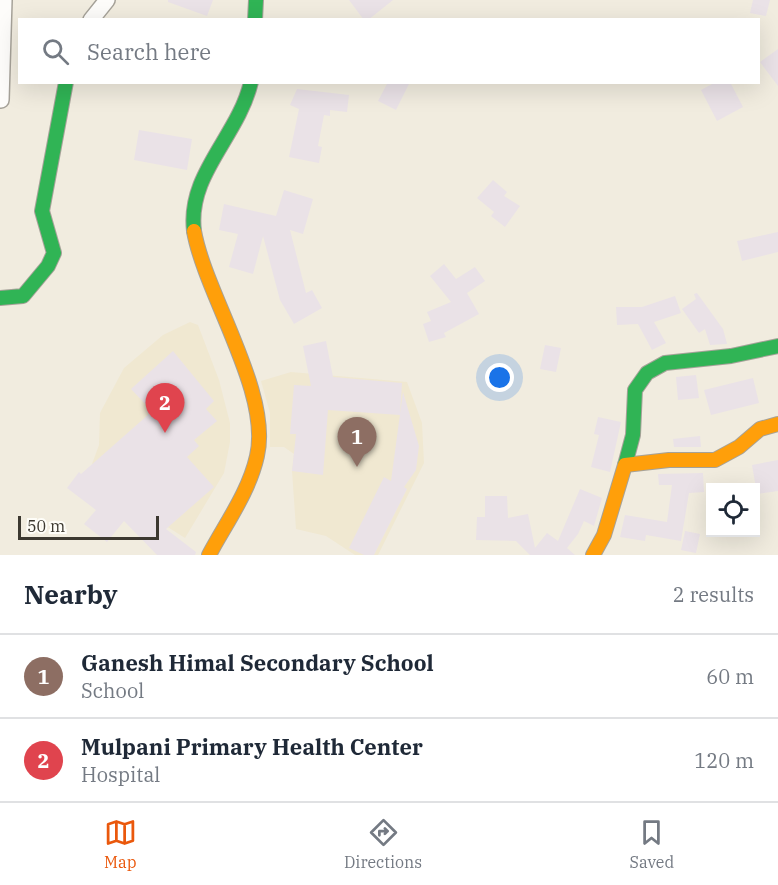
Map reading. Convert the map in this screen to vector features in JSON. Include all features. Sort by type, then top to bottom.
[{"type":"street","points":[[0,101],[4,0]]},
{"type":"street","points":[[93,18],[107,0]]},
{"type":"street","points":[[255,0],[255,18]]},
{"type":"street","points":[[0,298],[23,296],[48,266],[54,252],[42,211],[66,84]]},
{"type":"street","points":[[209,555],[248,483],[259,438],[253,404],[228,326],[194,238],[194,200],[200,181],[234,132],[243,112],[250,84]]},
{"type":"street","points":[[593,555],[604,535],[633,435],[635,390],[647,373],[665,363],[731,356],[778,346]]},
{"type":"street","points":[[625,465],[669,460],[715,460],[739,447],[760,429],[778,424]]},
{"type":"shaded area","points":[[190,322],[198,325],[219,380],[230,423],[230,442],[224,473],[185,538],[100,475],[92,464],[99,445],[100,413],[124,368],[163,335]]},
{"type":"shaded area","points":[[291,372],[407,382],[422,423],[424,463],[378,555],[355,555],[326,536],[296,529],[292,471],[294,454],[284,447],[270,447],[270,413],[261,381]]},
{"type":"building","points":[[168,0],[213,0],[207,16],[168,2]]},
{"type":"building","points":[[349,0],[393,0],[370,18],[362,18]]},
{"type":"building","points":[[753,0],[770,0],[766,16],[750,13]]},
{"type":"building","points":[[778,49],[778,86],[760,62]]},
{"type":"building","points":[[387,84],[409,84],[396,110],[378,101]]},
{"type":"building","points":[[712,84],[731,84],[743,107],[717,121],[701,90]]},
{"type":"building","points":[[297,89],[349,95],[347,112],[330,110],[330,116],[324,115],[318,146],[322,147],[319,163],[289,157],[299,109],[290,105]]},
{"type":"building","points":[[139,130],[192,139],[187,170],[134,160]]},
{"type":"building","points":[[493,180],[507,192],[504,196],[520,206],[505,227],[491,216],[494,212],[477,198]]},
{"type":"building","points":[[284,190],[313,199],[303,234],[290,230],[306,293],[312,290],[322,308],[294,324],[280,300],[263,236],[253,274],[229,267],[238,234],[219,230],[224,204],[276,216]]},
{"type":"building","points":[[778,232],[778,252],[742,261],[737,241]]},
{"type":"building","points":[[444,264],[456,279],[475,267],[485,281],[467,293],[479,314],[444,333],[446,337],[429,342],[423,324],[431,321],[427,312],[451,302],[430,276]]},
{"type":"building","points":[[697,293],[723,329],[727,344],[710,345],[705,329],[699,333],[682,309],[696,299],[694,294]]},
{"type":"building","points":[[675,296],[681,313],[654,322],[666,343],[652,350],[638,324],[617,325],[616,307],[642,307]]},
{"type":"building","points":[[326,341],[333,377],[402,383],[400,415],[328,410],[323,475],[292,471],[296,434],[290,434],[294,385],[311,386],[303,346]]},
{"type":"building","points":[[545,345],[561,348],[556,372],[540,369]]},
{"type":"building","points":[[173,351],[214,401],[206,409],[217,421],[194,440],[199,446],[187,457],[214,487],[166,529],[196,552],[195,555],[157,555],[124,521],[107,542],[84,524],[96,510],[67,488],[79,472],[81,474],[149,414],[147,412],[150,409],[131,389]]},
{"type":"building","points":[[696,375],[699,398],[678,400],[676,377]]},
{"type":"building","points":[[753,378],[759,403],[711,415],[704,390]]},
{"type":"building","points":[[403,392],[419,446],[416,470],[404,487],[407,489],[374,555],[364,555],[349,548],[384,477],[391,481]]},
{"type":"building","points":[[598,417],[621,422],[610,472],[591,467],[599,435],[594,434]]},
{"type":"building","points":[[700,436],[701,447],[674,447],[673,439]]},
{"type":"building","points":[[778,460],[778,491],[760,494],[760,483],[755,483],[752,465]]},
{"type":"building","points":[[703,473],[704,492],[689,493],[681,541],[646,535],[645,541],[620,537],[625,515],[667,522],[672,485],[659,485],[658,474]]},
{"type":"building","points":[[580,489],[602,498],[594,526],[584,521],[578,534],[567,548],[575,555],[530,555],[516,541],[476,540],[477,517],[485,517],[485,496],[507,496],[508,518],[528,514],[535,548],[547,533],[558,541]]},
{"type":"building","points":[[685,531],[700,534],[696,553],[681,550]]},
{"type":"traffic: fast","points":[[255,18],[256,0]]},
{"type":"traffic: fast","points":[[0,298],[23,296],[48,266],[54,253],[42,211],[66,84]]},
{"type":"traffic: fast","points":[[194,231],[194,210],[198,191],[245,102],[250,84]]},
{"type":"traffic: fast","points":[[625,465],[633,435],[635,390],[647,373],[665,363],[731,356],[778,346]]},
{"type":"traffic: slow","points":[[194,231],[200,256],[247,374],[255,403],[259,431],[257,456],[249,482],[209,555]]},
{"type":"traffic: slow","points":[[593,555],[604,535],[625,465],[669,460],[715,460],[739,447],[760,429],[778,424]]},
{"type":"place","name":"Mulpani Primary Health Center","points":[[165,433]]},
{"type":"place","name":"Ganesh Himal Secondary School","points":[[357,467]]}]
